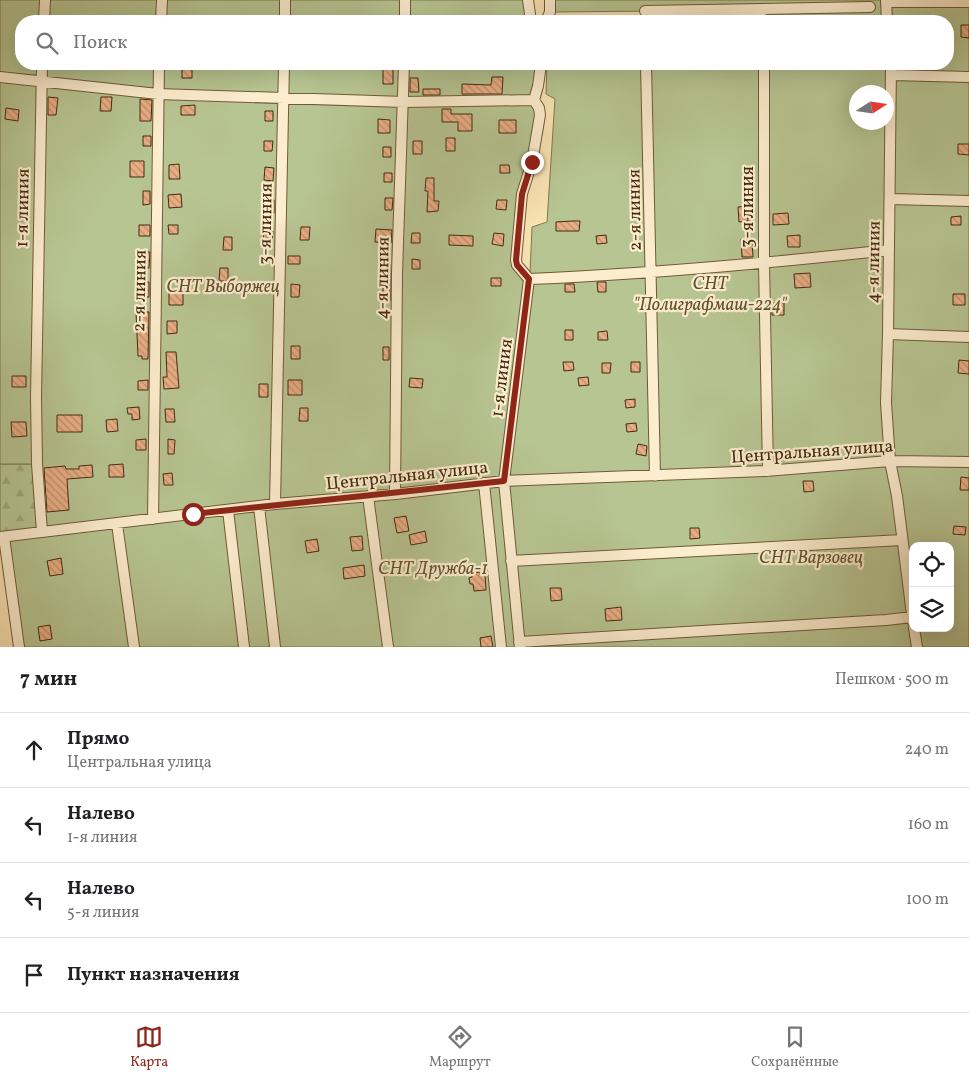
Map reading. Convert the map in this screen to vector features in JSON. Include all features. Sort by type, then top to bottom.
[{"type":"street","points":[[44,15],[45,0]]},
{"type":"street","points":[[161,15],[162,0]]},
{"type":"street","points":[[284,15],[285,0]]},
{"type":"street","points":[[405,0],[405,15]]},
{"type":"street","points":[[528,0],[530,15]]},
{"type":"street","points":[[548,15],[550,0]]},
{"type":"street","points":[[886,3],[969,2]]},
{"type":"street","points":[[649,15],[661,5],[767,12]]},
{"type":"street","points":[[706,15],[870,7]]},
{"type":"street","name":"1-я линия","points":[[41,70],[36,397],[37,464],[42,532]]},
{"type":"street","name":"2-я линия","points":[[153,519],[159,70]]},
{"type":"street","name":"3-я линия","points":[[275,504],[284,70]]},
{"type":"street","name":"4-я линия","points":[[395,494],[398,273],[404,70]]},
{"type":"street","points":[[539,70],[534,100],[539,108],[540,115],[532,162],[522,194],[516,260],[517,265],[529,279],[764,264],[889,250]]},
{"type":"street","name":"2-я линия","points":[[646,70],[655,476]]},
{"type":"street","name":"3-я линия","points":[[764,70],[764,264],[768,471]]},
{"type":"street","name":"4-я линия","points":[[892,70],[886,403],[890,461],[897,496],[909,596]]},
{"type":"street","points":[[892,75],[969,77]]},
{"type":"street","points":[[0,77],[158,94],[404,102],[534,100]]},
{"type":"street","points":[[890,199],[969,200]]},
{"type":"street","name":"1-я линия","points":[[519,645],[504,481],[529,279]]},
{"type":"street","points":[[888,334],[969,338]]},
{"type":"street","name":"Центральная улица","points":[[2,537],[275,504],[395,494],[504,481],[768,471],[890,461],[969,462]]},
{"type":"street","points":[[484,483],[501,647]]},
{"type":"street","points":[[368,496],[388,647]]},
{"type":"street","points":[[260,506],[275,647]]},
{"type":"street","points":[[228,510],[244,647]]},
{"type":"street","points":[[118,524],[134,647]]},
{"type":"street","points":[[2,537],[18,647]]},
{"type":"street","points":[[512,561],[902,540]]},
{"type":"street","points":[[519,645],[909,620]]},
{"type":"street","points":[[915,632],[917,647]]},
{"type":"green space","points":[[0,0],[529,0],[530,15],[15,15],[15,70],[539,70],[538,86],[540,111],[525,192],[516,260],[530,273],[532,227],[547,222],[555,99],[546,94],[547,70],[954,70],[954,15],[764,15],[765,10],[553,12],[550,0],[969,0],[969,647],[19,647],[4,535],[40,532],[36,464],[0,464]]},
{"type":"green space","points":[[0,464],[37,464],[40,532],[0,533]]},
{"type":"building","points":[[961,25],[969,25],[969,38],[961,37]]},
{"type":"building","points":[[182,70],[192,70],[192,78],[182,78]]},
{"type":"building","points":[[383,70],[393,70],[393,84],[383,84]]},
{"type":"building","points":[[492,77],[503,77],[502,94],[462,94],[462,84],[491,85]]},
{"type":"building","points":[[410,78],[418,78],[419,92],[410,92]]},
{"type":"building","points":[[423,89],[440,89],[440,95],[423,95]]},
{"type":"building","points":[[48,97],[58,98],[56,115],[48,115]]},
{"type":"building","points":[[101,97],[112,97],[111,111],[100,111]]},
{"type":"building","points":[[140,99],[152,100],[151,121],[140,121]]},
{"type":"building","points":[[195,105],[195,115],[181,115],[181,106]]},
{"type":"building","points":[[6,108],[19,110],[18,121],[5,119]]},
{"type":"building","points":[[442,109],[451,109],[451,114],[472,114],[472,131],[458,131],[458,122],[442,122]]},
{"type":"building","points":[[265,111],[273,111],[273,121],[265,121]]},
{"type":"building","points":[[378,119],[390,120],[390,133],[378,133]]},
{"type":"building","points":[[499,120],[516,120],[516,133],[499,133]]},
{"type":"building","points":[[143,136],[151,136],[151,146],[143,146]]},
{"type":"building","points":[[446,138],[455,138],[455,151],[446,151]]},
{"type":"building","points":[[264,141],[273,141],[272,151],[264,151]]},
{"type":"building","points":[[413,141],[422,141],[422,154],[413,154]]},
{"type":"building","points":[[958,144],[969,144],[969,155],[958,154]]},
{"type":"building","points":[[383,147],[391,147],[391,157],[383,157]]},
{"type":"building","points":[[130,161],[144,161],[144,177],[130,177]]},
{"type":"building","points":[[179,164],[180,179],[169,179],[169,165]]},
{"type":"building","points":[[500,165],[509,165],[510,173],[500,173]]},
{"type":"building","points":[[265,167],[274,168],[273,181],[264,180]]},
{"type":"building","points":[[384,173],[392,173],[392,182],[384,182]]},
{"type":"building","points":[[426,178],[434,178],[434,201],[439,201],[438,211],[427,212],[428,191],[425,191]]},
{"type":"building","points":[[143,191],[150,191],[150,204],[143,205]]},
{"type":"building","points":[[181,194],[182,207],[169,208],[168,195]]},
{"type":"building","points":[[385,198],[393,198],[392,210],[385,210]]},
{"type":"building","points":[[265,200],[274,200],[274,213],[265,213]]},
{"type":"building","points":[[497,200],[507,200],[506,210],[496,209]]},
{"type":"building","points":[[747,206],[748,221],[739,222],[738,207]]},
{"type":"building","points":[[788,213],[789,224],[773,225],[773,214]]},
{"type":"building","points":[[961,216],[961,225],[951,225],[951,217]]},
{"type":"building","points":[[580,221],[579,231],[556,231],[556,222]]},
{"type":"building","points":[[139,225],[150,225],[150,236],[139,236]]},
{"type":"building","points":[[168,225],[178,225],[178,234],[169,234]]},
{"type":"building","points":[[301,227],[310,227],[309,240],[300,240]]},
{"type":"building","points":[[376,229],[392,230],[391,243],[375,242]]},
{"type":"building","points":[[264,230],[273,231],[272,243],[263,243]]},
{"type":"building","points":[[412,233],[420,233],[420,243],[411,243]]},
{"type":"building","points":[[494,233],[504,234],[503,246],[492,244]]},
{"type":"building","points":[[449,235],[473,236],[473,246],[449,245]]},
{"type":"building","points":[[606,235],[607,243],[597,244],[596,236]]},
{"type":"building","points":[[800,235],[800,247],[788,247],[787,236]]},
{"type":"building","points":[[224,237],[232,237],[232,250],[223,250]]},
{"type":"building","points":[[741,239],[752,239],[753,257],[742,257]]},
{"type":"building","points":[[137,252],[150,252],[149,268],[137,268]]},
{"type":"building","points":[[288,256],[300,256],[300,264],[288,264]]},
{"type":"building","points":[[412,259],[420,260],[420,269],[412,269]]},
{"type":"building","points":[[383,264],[390,264],[390,301],[383,301]]},
{"type":"building","points":[[220,268],[228,268],[228,281],[219,281]]},
{"type":"building","points":[[810,273],[811,287],[795,288],[794,274]]},
{"type":"building","points":[[491,278],[501,278],[501,286],[491,286]]},
{"type":"building","points":[[136,282],[149,282],[149,297],[136,297]]},
{"type":"building","points":[[597,282],[606,282],[606,292],[598,292]]},
{"type":"building","points":[[291,284],[300,285],[299,297],[291,297]]},
{"type":"building","points":[[565,284],[574,284],[575,292],[565,292]]},
{"type":"building","points":[[169,290],[183,290],[183,305],[169,305]]},
{"type":"building","points":[[953,294],[965,294],[965,305],[953,305]]},
{"type":"building","points":[[772,303],[784,303],[784,315],[772,315]]},
{"type":"building","points":[[136,312],[149,312],[148,359],[142,359],[142,356],[138,356]]},
{"type":"building","points":[[167,321],[177,321],[177,333],[167,334]]},
{"type":"building","points":[[565,330],[573,330],[573,340],[565,340]]},
{"type":"building","points":[[607,331],[608,340],[598,340],[598,332]]},
{"type":"building","points":[[291,346],[300,346],[300,359],[291,359]]},
{"type":"building","points":[[383,347],[389,347],[389,360],[383,360]]},
{"type":"building","points":[[166,352],[176,352],[179,388],[164,389],[163,377],[167,377]]},
{"type":"building","points":[[959,360],[969,361],[969,374],[958,373]]},
{"type":"building","points":[[563,362],[573,362],[574,370],[564,371]]},
{"type":"building","points":[[631,362],[640,362],[640,372],[631,372]]},
{"type":"building","points":[[602,363],[611,363],[610,373],[602,373]]},
{"type":"building","points":[[12,376],[26,376],[26,387],[12,387]]},
{"type":"building","points":[[588,377],[589,385],[579,386],[578,378]]},
{"type":"building","points":[[410,378],[423,379],[422,388],[409,387]]},
{"type":"building","points":[[148,380],[148,390],[138,390],[138,381]]},
{"type":"building","points":[[288,380],[302,380],[302,395],[288,395]]},
{"type":"building","points":[[259,384],[268,384],[268,397],[259,397]]},
{"type":"building","points":[[635,399],[635,407],[626,408],[625,400]]},
{"type":"building","points":[[139,407],[140,419],[132,420],[132,414],[128,414],[127,408]]},
{"type":"building","points":[[300,408],[308,408],[308,421],[299,421]]},
{"type":"building","points":[[165,409],[174,409],[175,422],[166,422]]},
{"type":"building","points":[[57,415],[82,415],[82,432],[57,432]]},
{"type":"building","points":[[117,419],[118,431],[107,432],[106,420]]},
{"type":"building","points":[[11,422],[26,422],[27,436],[12,437]]},
{"type":"building","points":[[636,423],[637,431],[627,432],[626,424]]},
{"type":"building","points":[[146,439],[146,450],[136,450],[136,440]]},
{"type":"building","points":[[168,439],[175,440],[174,454],[168,454]]},
{"type":"building","points":[[638,444],[647,446],[646,456],[636,454]]},
{"type":"building","points":[[123,464],[124,477],[109,477],[109,465]]},
{"type":"building","points":[[92,465],[93,477],[67,479],[69,510],[47,512],[44,468],[65,466],[66,469],[79,469],[79,466]]},
{"type":"building","points":[[172,473],[173,485],[164,485],[163,474]]},
{"type":"building","points":[[961,477],[969,478],[969,490],[960,490]]},
{"type":"building","points":[[803,481],[813,481],[814,491],[804,492]]},
{"type":"building","points":[[406,516],[409,531],[397,533],[394,518]]},
{"type":"building","points":[[954,526],[966,527],[965,535],[953,534]]},
{"type":"building","points":[[690,528],[699,528],[700,538],[690,539]]},
{"type":"building","points":[[425,531],[427,542],[411,545],[409,535]]},
{"type":"building","points":[[362,536],[363,550],[352,551],[350,537]]},
{"type":"building","points":[[317,539],[319,551],[307,553],[305,541]]},
{"type":"building","points":[[61,558],[63,574],[50,576],[47,561]]},
{"type":"building","points":[[364,565],[365,576],[344,579],[343,568]]},
{"type":"building","points":[[480,572],[480,575],[485,574],[486,590],[474,591],[473,584],[470,584],[469,578],[472,577],[472,573]]},
{"type":"building","points":[[550,588],[561,588],[562,600],[551,601]]},
{"type":"building","points":[[621,607],[622,620],[606,621],[605,609]]},
{"type":"building","points":[[50,625],[52,639],[40,641],[38,627]]},
{"type":"building","points":[[491,636],[493,647],[481,647],[480,638]]},
{"type":"route","points":[[193,514],[504,481],[529,279],[517,265],[516,260],[522,194],[532,162]]},
{"type":"park label","name":"СНТ Выборжец","points":[[223,286]]},
{"type":"park label","name":"СНТ \"Полиграфмаш-224\"","points":[[710,293]]},
{"type":"park label","name":"СНТ Варзовец","points":[[811,557]]},
{"type":"park label","name":"СНТ Дружба-1","points":[[433,568]]}]
